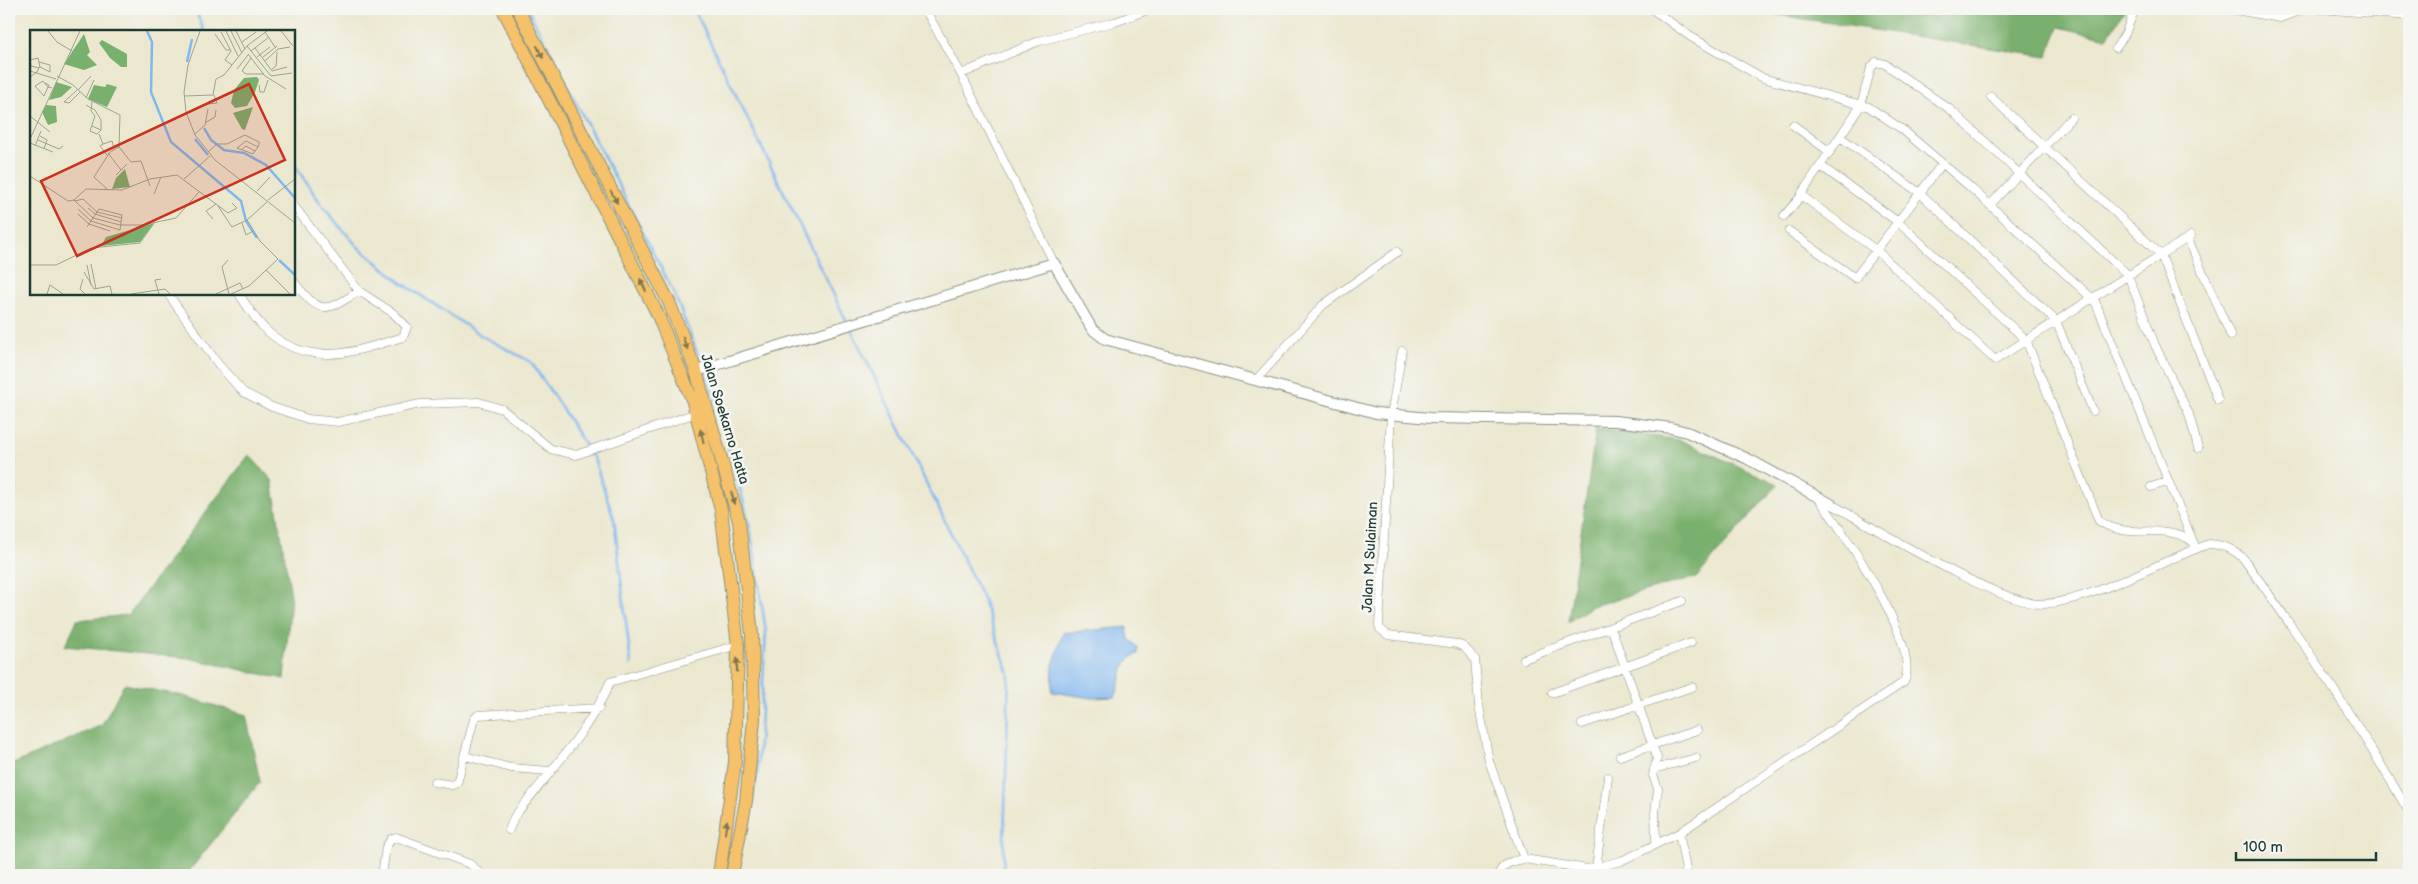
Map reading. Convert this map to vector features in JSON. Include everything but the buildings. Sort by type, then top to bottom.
[{"type":"highway","name":"Jalan Soekarno Hatta","points":[[503,9],[656,313],[696,413],[721,510],[738,645],[735,762],[719,875]]},
{"type":"highway","name":"Jalan Soekarno Hatta","points":[[518,9],[669,302],[698,371],[739,520],[752,634],[754,720],[746,801],[732,875]]},
{"type":"street","points":[[925,9],[960,74],[1054,263],[1092,329],[1100,337],[1364,410],[1391,415],[1430,418],[1606,420],[1687,432],[1748,460],[1969,579],[2003,594],[2033,604],[2055,602],[2090,593],[2209,544],[2223,544],[2243,558],[2299,636],[2361,730],[2409,812]]},
{"type":"street","points":[[960,74],[1039,41],[1115,22],[1150,9]]},
{"type":"street","points":[[1652,9],[1691,37],[1763,78],[1869,107],[1903,130],[1990,205],[2092,298],[2095,301],[2167,482],[2196,549]]},
{"type":"street","points":[[2116,48],[2125,34],[2135,9]]},
{"type":"street","points":[[2230,9],[2280,18],[2304,9]]},
{"type":"street","points":[[2320,9],[2409,16]]},
{"type":"street","points":[[1784,216],[1802,195],[1861,105],[1871,68],[1876,62],[1885,64],[1951,110],[2020,172],[2128,275],[2155,345],[2189,414],[2198,448]]},
{"type":"street","points":[[1990,97],[2161,255],[2218,400]]},
{"type":"street","points":[[1990,205],[2071,118]]},
{"type":"street","points":[[1793,125],[1830,152]]},
{"type":"street","points":[[1840,137],[1920,193],[2056,321],[2093,411]]},
{"type":"street","points":[[1789,231],[1854,278],[1942,164]]},
{"type":"street","points":[[1821,166],[1898,222],[2026,340],[2099,521],[2112,529],[2126,532],[2176,534],[2192,541]]},
{"type":"street","points":[[1802,195],[1876,251],[1995,360],[2189,238],[2231,336]]},
{"type":"street","points":[[240,295],[266,331],[289,346],[314,354],[334,356],[403,337],[407,327],[393,313],[359,290],[295,207]]},
{"type":"street","points":[[1257,379],[1324,305],[1397,252]]},
{"type":"street","points":[[698,371],[1054,263]]},
{"type":"street","points":[[295,283],[311,304],[321,307],[332,307],[359,290]]},
{"type":"street","points":[[169,295],[218,364],[243,392],[272,407],[308,419],[338,422],[420,404],[479,402],[502,409],[551,449],[576,455],[615,443],[696,413]]},
{"type":"street","points":[[1391,415],[1402,351]]},
{"type":"street","name":"Jalan M Sulaiman","points":[[1391,415],[1380,630],[1388,634],[1457,644],[1464,647],[1475,659],[1479,706],[1489,761],[1524,859]]},
{"type":"street","points":[[2151,487],[2167,482]]},
{"type":"street","points":[[1498,875],[1504,865],[1524,859],[1581,872],[1621,861],[1679,833],[1904,682],[1908,674],[1903,647],[1894,623],[1857,552],[1818,497]]},
{"type":"street","points":[[1524,659],[1682,601]]},
{"type":"street","points":[[1612,627],[1657,758],[1652,775],[1658,789],[1656,844]]},
{"type":"street","points":[[1552,693],[1692,643]]},
{"type":"street","points":[[509,830],[514,817],[599,708],[610,682],[738,645]]},
{"type":"street","points":[[1582,724],[1692,687]]},
{"type":"street","points":[[434,782],[456,784],[474,719],[478,715],[599,708]]},
{"type":"street","points":[[1620,756],[1697,730]]},
{"type":"street","points":[[465,756],[511,768],[550,772]]},
{"type":"street","points":[[1654,769],[1696,758]]},
{"type":"street","points":[[1596,868],[1608,777]]},
{"type":"street","points":[[1679,833],[1687,875]]},
{"type":"street","points":[[382,875],[386,847],[391,839],[396,837],[470,864],[479,872]]},
{"type":"green space","points":[[1741,9],[2125,9],[2107,38],[2059,27],[2047,57]]},
{"type":"green space","points":[[1596,429],[1680,440],[1778,484],[1696,578],[1592,606],[1568,622]]},
{"type":"green space","points":[[249,455],[272,480],[291,596],[284,679],[188,658],[65,646],[77,620],[128,615]]},
{"type":"green space","points":[[124,684],[183,696],[246,715],[260,782],[186,875],[9,875],[9,766],[102,725]]},
{"type":"water","points":[[1127,627],[1129,639],[1138,647],[1138,654],[1132,657],[1124,666],[1115,697],[1092,698],[1052,692],[1053,665],[1063,633]]},
{"type":"water","points":[[1095,868],[1097,875],[1071,875],[1072,874]]},
{"type":"waterway","points":[[195,9],[204,30]]},
{"type":"waterway","points":[[528,9],[674,293],[703,367]]},
{"type":"waterway","points":[[694,9],[847,322]]},
{"type":"waterway","points":[[295,165],[323,207],[358,247],[402,283],[482,336],[531,362],[594,459],[614,519],[631,664]]},
{"type":"waterway","points":[[850,327],[983,599],[1009,674],[1003,875]]},
{"type":"waterway","points":[[705,372],[717,403],[750,526],[766,632],[757,776],[752,800]]}]
